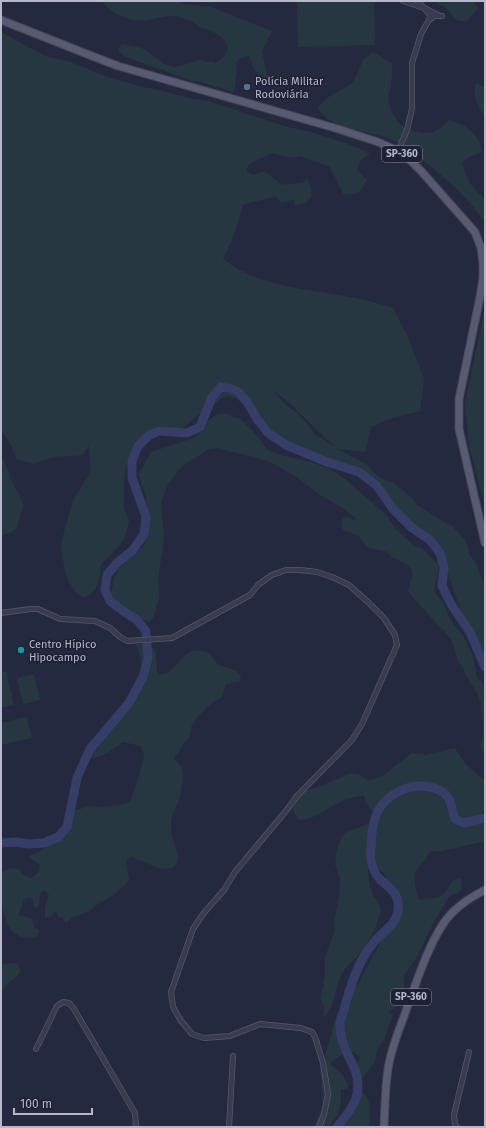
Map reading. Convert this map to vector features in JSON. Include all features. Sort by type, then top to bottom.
[{"type":"main road","name":"SP-360","points":[[1,20],[118,66],[335,128],[378,142],[398,151],[408,158],[422,172],[475,232],[481,248],[483,278],[459,400],[458,421],[485,543]]},
{"type":"main road","name":"SP-360","points":[[384,1127],[385,1096],[388,1068],[392,1052],[419,976],[430,950],[443,923],[458,907],[474,895],[485,890]]},
{"type":"street","points":[[398,151],[407,130],[412,109],[412,63],[420,34],[429,20],[435,16],[442,16],[403,1]]},
{"type":"street","points":[[418,1],[430,15],[429,20]]},
{"type":"street","points":[[1,613],[38,609],[60,619],[94,621],[110,628],[127,641],[172,638],[250,595],[258,585],[272,575],[286,570],[300,570],[317,572],[348,585],[384,618],[395,635],[397,645],[390,664],[362,724],[352,740],[297,796],[235,872],[224,890],[203,914],[193,929],[171,992],[173,1007],[181,1021],[192,1034],[204,1038],[230,1036],[260,1024],[301,1028],[312,1032],[323,1063],[328,1094],[324,1115],[319,1127]]},
{"type":"street","points":[[36,1049],[58,1006],[63,1002],[69,1004],[74,1009],[135,1113],[136,1127]]},
{"type":"street","points":[[457,1127],[455,1125],[454,1115],[469,1052]]},
{"type":"street","points":[[229,1127],[233,1056]]},
{"type":"shaded area","points":[[102,1],[176,1],[185,4],[211,7],[272,31],[262,52],[268,78],[267,79],[255,71],[249,56],[240,58],[236,64],[237,72],[234,92],[197,81],[192,81],[124,56],[118,50],[122,44],[139,47],[166,65],[175,67],[200,60],[208,62],[212,61],[214,63],[224,57],[228,48],[224,39],[220,36],[186,19],[170,16],[145,20],[130,19],[113,11]]},
{"type":"shaded area","points":[[297,1],[374,1],[375,45],[298,47]]},
{"type":"shaded area","points":[[435,1],[473,1],[478,8],[467,21],[459,21],[446,8]]},
{"type":"shaded area","points":[[1,32],[45,56],[71,62],[105,76],[188,98],[209,101],[284,126],[311,132],[370,153],[359,162],[357,170],[367,180],[358,193],[343,195],[330,167],[300,156],[292,158],[271,153],[249,164],[246,171],[253,175],[264,171],[282,185],[302,183],[307,179],[311,189],[311,197],[306,203],[294,205],[294,199],[281,203],[276,196],[243,205],[232,240],[223,259],[238,269],[271,282],[364,300],[393,308],[408,337],[424,379],[420,411],[389,419],[371,427],[365,452],[338,449],[367,465],[378,477],[394,483],[412,498],[417,505],[453,527],[465,540],[470,556],[476,563],[485,587],[485,674],[479,650],[472,643],[440,550],[435,541],[414,533],[404,524],[383,500],[375,486],[338,465],[298,451],[276,439],[264,429],[237,399],[229,396],[221,398],[182,429],[146,438],[135,448],[130,455],[124,477],[124,507],[129,522],[124,539],[102,563],[100,568],[100,576],[95,590],[88,596],[83,597],[75,592],[68,580],[64,567],[61,543],[73,501],[89,474],[91,467],[90,445],[82,455],[53,457],[34,464],[17,459],[10,443],[1,430]],"holes":[[[272,389],[288,402],[335,447],[316,436],[306,422],[295,411],[287,406]]]},
{"type":"shaded area","points":[[373,52],[392,63],[392,75],[388,101],[392,112],[399,123],[412,131],[428,133],[438,129],[449,120],[466,127],[475,135],[481,145],[482,151],[462,162],[470,183],[480,195],[485,198],[485,222],[452,184],[400,143],[388,138],[354,130],[333,122],[324,116],[317,108],[330,96],[353,83],[363,60]]},
{"type":"shaded area","points":[[476,83],[485,88],[485,116],[476,100]]},
{"type":"shaded area","points":[[485,307],[485,507],[469,445],[465,404]]},
{"type":"shaded area","points":[[224,413],[240,419],[252,430],[267,449],[274,453],[314,463],[330,469],[344,478],[386,515],[395,528],[414,546],[421,548],[436,562],[438,565],[438,570],[434,591],[446,608],[450,620],[463,635],[473,656],[477,678],[485,688],[485,756],[480,746],[483,737],[482,706],[476,691],[458,661],[452,640],[408,592],[412,571],[408,565],[392,557],[386,551],[369,548],[358,535],[343,530],[341,526],[343,518],[347,517],[356,519],[343,508],[320,495],[295,476],[265,460],[217,448],[209,449],[181,467],[167,486],[161,503],[164,539],[158,579],[159,598],[154,616],[149,622],[137,617],[116,603],[111,593],[115,575],[122,565],[144,546],[147,535],[146,497],[139,474],[151,452],[194,438],[200,433],[209,420],[216,415]]},
{"type":"shaded area","points":[[1,457],[21,498],[23,506],[17,528],[12,532],[1,536]]},
{"type":"shaded area","points":[[135,644],[143,644],[154,649],[157,671],[160,675],[167,673],[188,653],[202,651],[211,655],[219,665],[234,670],[241,676],[238,682],[226,684],[222,697],[208,706],[198,716],[191,727],[189,738],[174,757],[183,772],[180,797],[172,816],[171,823],[178,860],[173,867],[164,869],[152,866],[132,857],[127,858],[126,863],[129,879],[125,885],[115,894],[89,911],[72,918],[66,923],[63,918],[59,917],[57,913],[54,912],[51,917],[45,918],[45,908],[49,895],[45,890],[40,893],[39,905],[36,909],[32,898],[26,898],[23,901],[18,915],[31,918],[35,928],[39,930],[37,937],[25,937],[16,934],[9,927],[5,918],[1,895],[1,872],[11,868],[19,869],[23,875],[31,878],[39,872],[40,864],[32,860],[29,856],[44,849],[57,837],[65,826],[71,810],[89,806],[98,807],[123,805],[130,801],[134,792],[144,757],[141,746],[123,742],[100,756],[89,759],[84,758],[96,739],[127,708],[138,688],[142,666],[140,655]]},
{"type":"shaded area","points":[[6,671],[14,705],[1,708],[1,673]]},
{"type":"shaded area","points":[[34,674],[40,700],[23,704],[17,678]]},
{"type":"shaded area","points":[[27,717],[32,738],[1,745],[1,723]]},
{"type":"shaded area","points":[[455,748],[466,765],[485,780],[485,805],[479,824],[485,824],[485,844],[481,842],[442,851],[429,852],[426,859],[418,867],[415,874],[415,882],[418,898],[421,900],[439,897],[447,891],[453,881],[457,878],[460,878],[462,881],[461,890],[448,898],[430,929],[417,957],[404,975],[404,995],[399,1003],[387,1014],[393,1013],[385,1037],[377,1050],[375,1061],[364,1076],[357,1082],[352,1077],[360,1058],[353,1052],[346,1053],[331,1062],[331,1065],[342,1074],[349,1086],[346,1089],[341,1089],[339,1110],[330,1127],[314,1127],[323,1104],[320,1066],[324,1059],[337,1014],[346,999],[358,984],[382,939],[393,927],[398,905],[383,872],[376,867],[368,866],[371,891],[380,908],[378,921],[372,935],[357,957],[345,968],[338,982],[331,1006],[324,1018],[324,1007],[320,998],[325,979],[325,957],[334,933],[335,917],[339,897],[340,880],[335,864],[336,853],[341,838],[345,833],[382,816],[370,808],[364,796],[346,799],[314,817],[298,820],[294,812],[293,804],[305,791],[324,785],[351,773],[359,774],[368,781],[384,775],[412,753],[426,755]]},
{"type":"shaded area","points":[[10,963],[18,964],[21,971],[7,985],[1,996],[1,965]]},
{"type":"shaded area","points":[[359,1092],[364,1094],[369,1101],[369,1127],[338,1127],[346,1116],[352,1103],[351,1096]]},
{"type":"waterway","points":[[1,843],[44,843],[58,837],[67,827],[77,778],[90,749],[129,703],[143,677],[148,658],[146,631],[137,620],[110,601],[105,590],[107,575],[117,563],[133,550],[144,534],[146,517],[132,478],[132,461],[138,446],[148,436],[159,431],[187,433],[200,427],[212,397],[221,387],[230,388],[238,392],[248,403],[257,419],[268,433],[286,445],[327,462],[359,472],[377,486],[393,509],[411,527],[430,540],[440,553],[444,567],[442,586],[451,604],[470,632],[485,667]]},
{"type":"waterway","points":[[337,1127],[352,1108],[358,1087],[355,1070],[346,1051],[341,1035],[341,1018],[352,983],[363,957],[374,942],[392,924],[398,911],[398,900],[396,895],[377,876],[371,861],[373,828],[377,813],[385,801],[392,795],[407,788],[422,786],[437,789],[446,795],[450,802],[455,819],[464,823],[485,818]]},
{"type":"place","name":"Polícia Militar Rodoviária","points":[[247,87]]},
{"type":"place","name":"Centro Hípico Hipocampo","points":[[21,650]]}]
